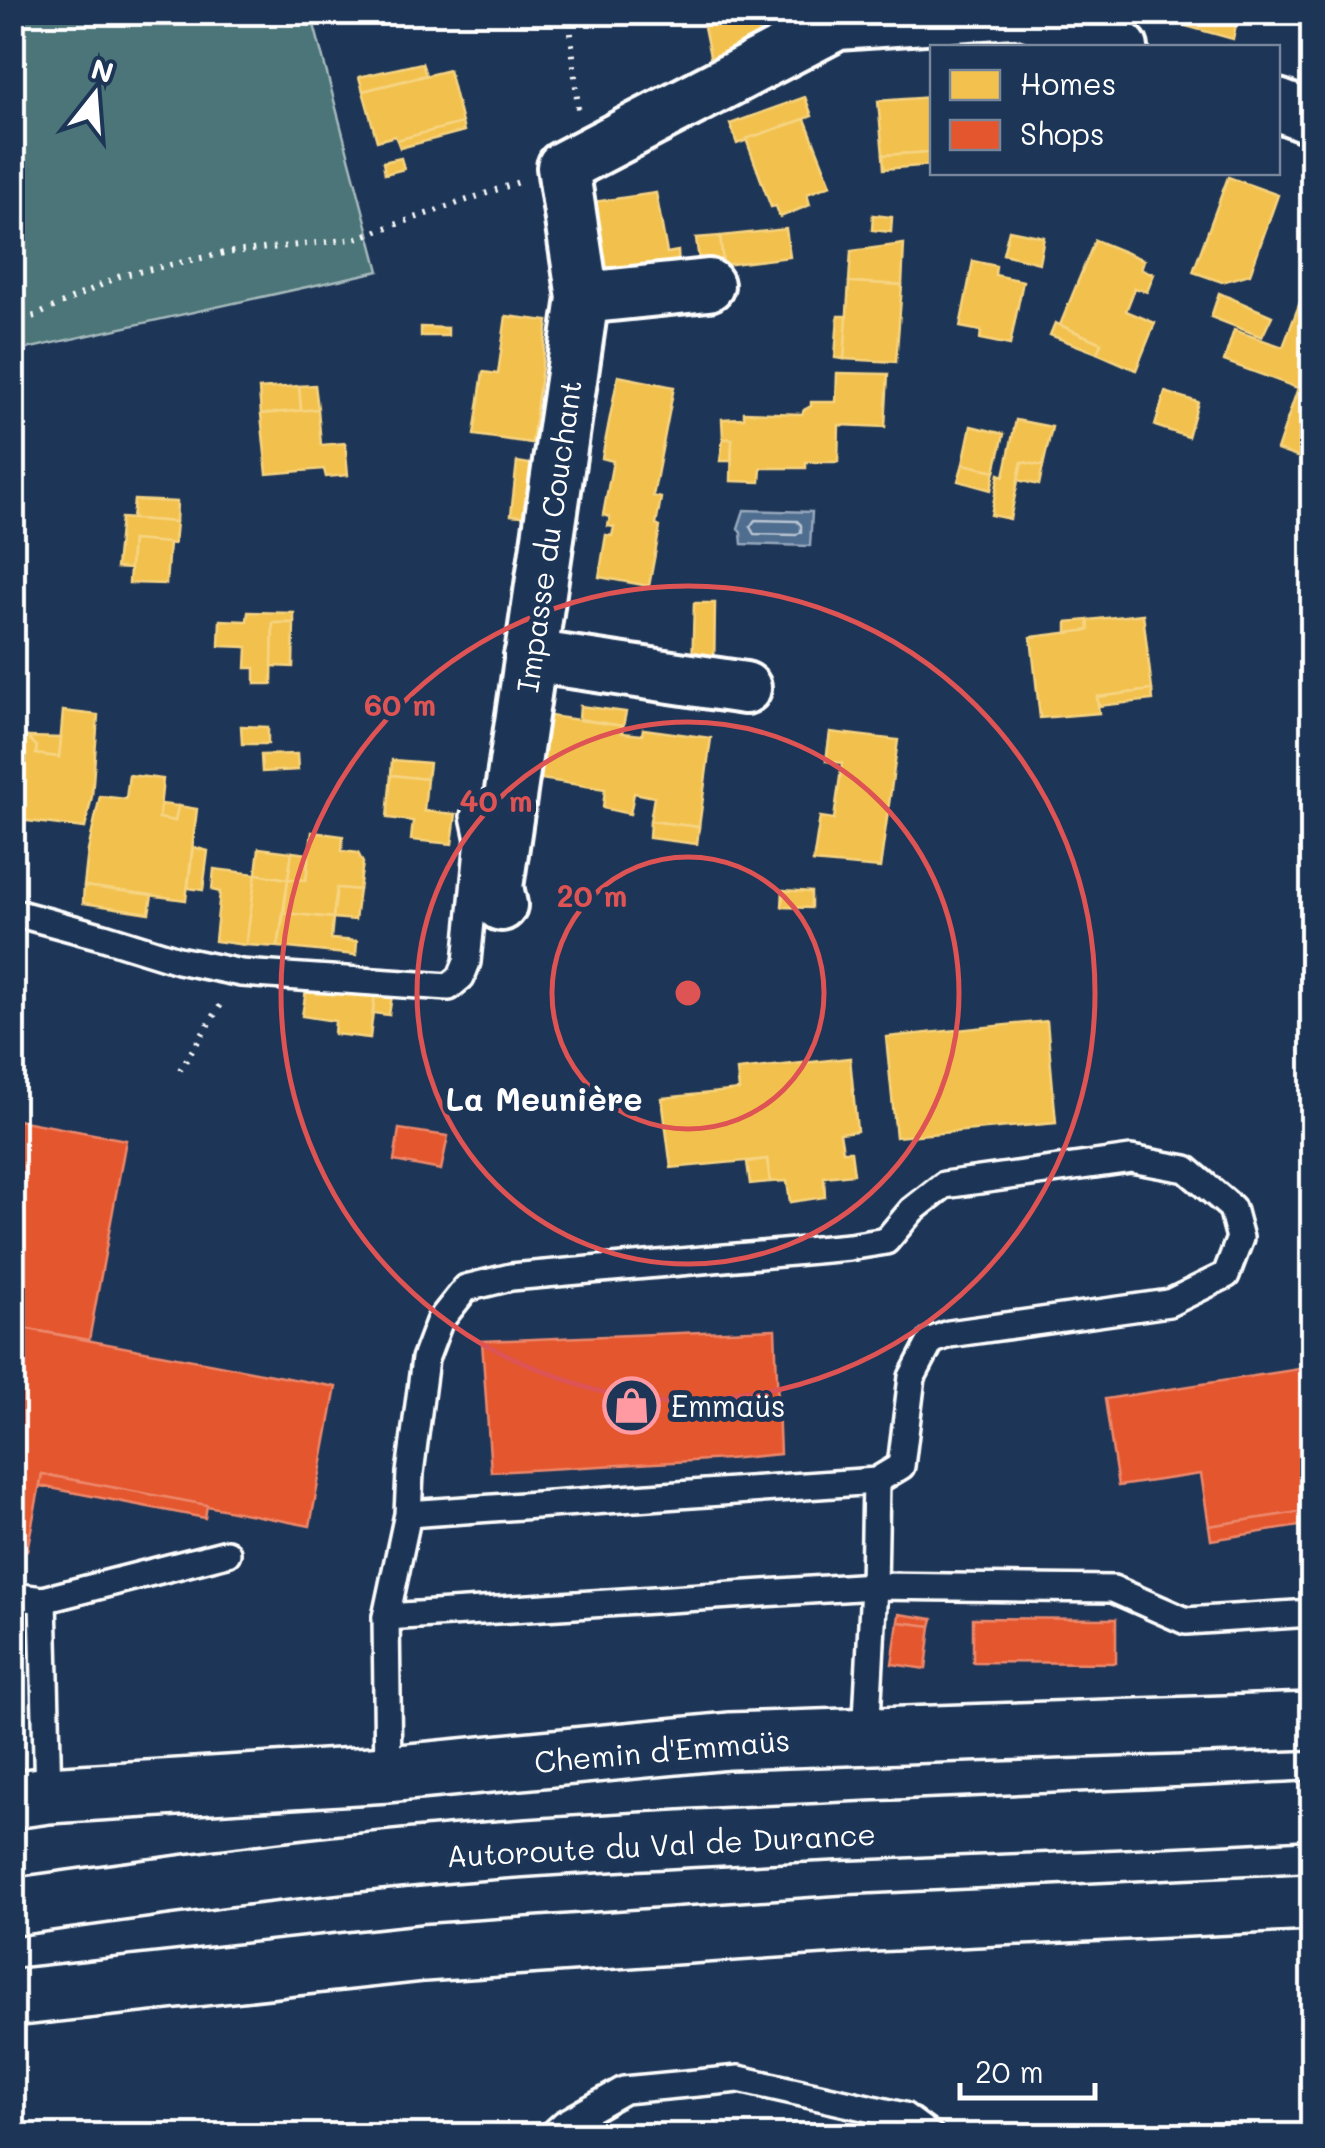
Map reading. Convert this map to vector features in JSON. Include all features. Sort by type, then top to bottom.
[{"type":"main road","name":"Chemin d'Emmaüs","points":[[30,1798],[388,1774],[729,1741],[1312,1720]]},
{"type":"main road","name":"Autoroute du Val de Durance","points":[[12,1907],[166,1886],[484,1852],[1312,1810]]},
{"type":"main road","points":[[12,1998],[462,1950],[831,1926],[1312,1902]]},
{"type":"street","points":[[562,168],[836,24],[1012,12]]},
{"type":"street","points":[[1020,12],[1114,45]]},
{"type":"street","points":[[1280,106],[1312,118]]},
{"type":"street","name":"Impasse du Couchant","points":[[501,905],[498,888],[584,298],[562,168]]},
{"type":"street","points":[[584,298],[708,285]]},
{"type":"street","points":[[530,656],[744,688]]},
{"type":"lane","points":[[12,912],[178,960],[241,973],[449,987],[461,977],[467,962],[480,839],[474,816]]},
{"type":"lane","points":[[388,1774],[386,1617],[408,1514],[425,1359],[438,1322],[466,1288],[511,1277],[886,1241],[912,1210],[944,1185],[1130,1159],[1186,1169],[1232,1208],[1240,1238],[1226,1275],[1169,1303],[949,1334],[931,1341],[912,1378],[901,1466],[876,1482],[408,1514]]},
{"type":"lane","points":[[866,1737],[876,1482]]},
{"type":"lane","points":[[12,1596],[43,1600],[228,1553]]},
{"type":"lane","points":[[386,1617],[874,1586],[1113,1590],[1186,1621],[1312,1613]]},
{"type":"lane","points":[[30,1798],[43,1600]]},
{"type":"lane","points":[[551,2136],[564,2124],[624,2090],[738,2078],[904,2116],[931,2136]]},
{"type":"path","points":[[12,321],[34,316],[120,276],[224,253],[354,239],[562,168],[579,124],[568,12]]},
{"type":"path","points":[[180,1070],[241,973]]},
{"type":"green space","points":[[12,13],[311,13],[379,271],[13,352]]},
{"type":"water","points":[[744,510],[812,512],[810,546],[742,544],[738,528]]},
{"type":"building: Homes","points":[[701,12],[755,12],[760,36],[711,61]]},
{"type":"building: Homes","points":[[1162,12],[1239,12],[1233,39],[1160,19]]},
{"type":"building: Homes","points":[[422,63],[426,75],[363,91],[359,77]]},
{"type":"building: Homes","points":[[449,70],[462,123],[397,140],[395,136],[377,141],[363,91]]},
{"type":"building: Homes","points":[[805,97],[812,116],[737,144],[730,124]]},
{"type":"building: Homes","points":[[930,97],[930,152],[883,155],[878,101]]},
{"type":"building: Homes","points":[[805,119],[831,185],[807,194],[810,205],[780,217],[776,206],[771,207],[746,139]]},
{"type":"building: Homes","points":[[462,123],[464,131],[400,148],[397,140]]},
{"type":"building: Homes","points":[[930,152],[930,165],[884,169],[883,155]]},
{"type":"building: Homes","points":[[401,158],[404,169],[385,174],[383,162]]},
{"type":"building: Homes","points":[[1228,177],[1278,195],[1250,274],[1222,282],[1193,272]]},
{"type":"building: Homes","points":[[656,193],[667,253],[678,251],[679,270],[603,278],[593,202]]},
{"type":"building: Homes","points":[[873,215],[892,217],[891,232],[872,230]]},
{"type":"building: Homes","points":[[786,229],[790,257],[723,265],[720,236]]},
{"type":"building: Homes","points":[[1009,230],[1044,237],[1039,263],[1003,254]]},
{"type":"building: Homes","points":[[720,236],[723,265],[700,268],[696,238]]},
{"type":"building: Homes","points":[[1095,240],[1144,260],[1141,269],[1154,274],[1147,292],[1135,288],[1126,311],[1155,323],[1136,370],[1097,353],[1101,343],[1060,325]]},
{"type":"building: Homes","points":[[904,244],[902,285],[849,282],[851,251]]},
{"type":"building: Homes","points":[[973,261],[996,266],[995,275],[1023,281],[1010,345],[980,339],[981,331],[960,327]]},
{"type":"building: Homes","points":[[849,282],[902,285],[896,362],[844,359]]},
{"type":"building: Homes","points":[[1219,293],[1272,316],[1262,337],[1211,317]]},
{"type":"building: Homes","points":[[1301,300],[1312,305],[1312,449],[1308,461],[1277,450],[1298,388],[1224,361],[1234,330],[1283,347]]},
{"type":"building: Homes","points":[[506,316],[548,321],[532,443],[474,435],[483,372],[498,374]]},
{"type":"building: Homes","points":[[838,316],[847,316],[844,359],[835,358]]},
{"type":"building: Homes","points":[[1055,323],[1101,343],[1097,353],[1050,335]]},
{"type":"building: Homes","points":[[421,327],[448,328],[448,336],[421,336]]},
{"type":"building: Homes","points":[[837,373],[888,374],[885,427],[839,425],[838,462],[806,462],[806,468],[761,468],[760,482],[731,481],[732,439],[723,439],[722,419],[744,418],[744,412],[802,414],[811,402],[836,402]]},
{"type":"building: Homes","points":[[618,376],[674,387],[653,496],[661,498],[656,525],[660,527],[649,586],[599,577],[606,535],[612,536],[614,527],[608,526],[610,517],[603,515],[613,461],[602,458]]},
{"type":"building: Homes","points":[[315,385],[318,409],[301,411],[299,386]]},
{"type":"building: Homes","points":[[299,386],[301,411],[261,414],[259,389]]},
{"type":"building: Homes","points":[[1165,392],[1198,402],[1188,437],[1155,426]]},
{"type":"building: Homes","points":[[318,409],[321,445],[345,443],[348,475],[326,477],[324,469],[267,474],[261,414]]},
{"type":"building: Homes","points":[[1016,420],[1052,427],[1043,466],[1022,462],[1010,519],[991,515]]},
{"type":"building: Homes","points":[[971,426],[1004,434],[995,471],[963,464]]},
{"type":"building: Homes","points":[[723,439],[732,439],[731,461],[720,461]]},
{"type":"building: Homes","points":[[517,462],[536,465],[530,502],[536,517],[511,515]]},
{"type":"building: Homes","points":[[1022,462],[1043,466],[1039,485],[1018,480]]},
{"type":"building: Homes","points":[[963,464],[995,471],[991,490],[958,481]]},
{"type":"building: Homes","points":[[134,500],[177,502],[176,522],[132,519]]},
{"type":"building: Homes","points":[[121,518],[176,522],[174,544],[132,540],[130,569],[116,568]]},
{"type":"building: Homes","points":[[132,540],[169,543],[166,584],[129,583]]},
{"type":"building: Homes","points":[[694,603],[715,603],[714,675],[692,670]]},
{"type":"building: Homes","points":[[248,612],[294,613],[294,623],[273,623],[272,684],[255,684],[255,668],[246,668],[247,647],[219,646],[220,620],[247,621]]},
{"type":"building: Homes","points":[[1143,614],[1152,690],[1097,697],[1099,713],[1040,718],[1031,637],[1089,630],[1088,620]]},
{"type":"building: Homes","points":[[1088,620],[1089,630],[1067,633],[1067,622]]},
{"type":"building: Homes","points":[[273,623],[294,623],[293,667],[272,666]]},
{"type":"building: Homes","points":[[1152,690],[1153,700],[1099,706],[1097,697]]},
{"type":"building: Homes","points":[[580,706],[626,712],[623,726],[579,719]]},
{"type":"building: Homes","points":[[63,711],[98,715],[92,796],[85,828],[19,820],[16,835],[12,834],[12,736],[28,737],[37,747],[36,754],[59,757]]},
{"type":"building: Homes","points":[[550,716],[623,726],[622,733],[642,735],[643,729],[711,738],[699,827],[650,821],[654,797],[634,793],[630,814],[603,808],[605,789],[541,779]]},
{"type":"building: Homes","points":[[241,726],[268,727],[268,744],[242,744]]},
{"type":"building: Homes","points":[[830,732],[898,740],[880,868],[813,862],[820,817],[834,819],[842,763],[826,761]]},
{"type":"building: Homes","points":[[28,737],[61,738],[59,757],[36,754],[37,747]]},
{"type":"building: Homes","points":[[297,754],[298,770],[262,772],[261,755]]},
{"type":"building: Homes","points":[[392,760],[429,763],[427,779],[391,775]]},
{"type":"building: Homes","points":[[129,775],[163,779],[159,818],[175,821],[178,806],[197,809],[186,900],[84,886],[100,796],[126,799]]},
{"type":"building: Homes","points":[[391,775],[427,779],[424,811],[456,814],[452,844],[411,840],[413,821],[387,818]]},
{"type":"building: Homes","points":[[161,804],[178,806],[175,821],[159,818]]},
{"type":"building: Homes","points":[[650,821],[699,827],[697,844],[649,838]]},
{"type":"building: Homes","points":[[312,832],[343,836],[342,851],[358,853],[363,863],[359,890],[337,888],[333,918],[284,913],[288,879],[306,880]]},
{"type":"building: Homes","points":[[193,847],[208,851],[203,890],[188,888]]},
{"type":"building: Homes","points":[[259,848],[292,852],[288,879],[256,874]]},
{"type":"building: Homes","points":[[292,852],[309,854],[306,880],[288,879]]},
{"type":"building: Homes","points":[[214,869],[256,874],[246,945],[215,941],[220,892],[212,890]]},
{"type":"building: Homes","points":[[256,874],[288,879],[278,947],[246,945]]},
{"type":"building: Homes","points":[[84,886],[152,895],[149,913],[83,903]]},
{"type":"building: Homes","points":[[337,888],[359,890],[355,920],[333,918]]},
{"type":"building: Homes","points":[[783,890],[811,892],[811,908],[782,907]]},
{"type":"building: Homes","points":[[284,913],[333,918],[331,939],[357,941],[356,955],[278,947]]},
{"type":"building: Homes","points":[[307,984],[375,993],[370,1038],[334,1034],[335,1021],[302,1016]]},
{"type":"building: Homes","points":[[375,993],[392,995],[389,1015],[373,1013]]},
{"type":"building: Homes","points":[[1047,1021],[1056,1123],[896,1137],[886,1037]]},
{"type":"building: Homes","points":[[850,1058],[857,1131],[840,1133],[843,1151],[851,1151],[854,1174],[824,1177],[825,1197],[790,1202],[787,1181],[770,1182],[767,1159],[671,1168],[662,1098],[739,1090],[737,1070]]},
{"type":"building: Homes","points":[[767,1159],[770,1182],[750,1184],[747,1162]]},
{"type":"building: Shops","points":[[12,1119],[126,1140],[89,1340],[12,1326]]},
{"type":"building: Shops","points":[[399,1129],[448,1136],[441,1170],[394,1161]]},
{"type":"building: Shops","points":[[12,1326],[336,1387],[310,1526],[42,1474],[27,1550],[12,1547]]},
{"type":"building: Shops","name":"Emmaüs","points":[[775,1329],[780,1454],[491,1472],[482,1341]]},
{"type":"building: Shops","points":[[1312,1367],[1312,1510],[1209,1526],[1201,1474],[1118,1486],[1105,1399]]},
{"type":"building: Shops","points":[[42,1474],[207,1505],[205,1518],[40,1486]]},
{"type":"building: Shops","points":[[1312,1510],[1312,1524],[1211,1540],[1209,1526]]},
{"type":"building: Shops","points":[[899,1614],[933,1619],[931,1626],[898,1622]]},
{"type":"building: Shops","points":[[973,1618],[1116,1619],[1116,1663],[973,1662]]},
{"type":"building: Shops","points":[[898,1622],[931,1626],[926,1669],[892,1664]]},
{"type":"place","name":"Emmaüs","points":[[632,1405]]},
{"type":"district","name":"La Meunière","points":[[544,1098]]}]
